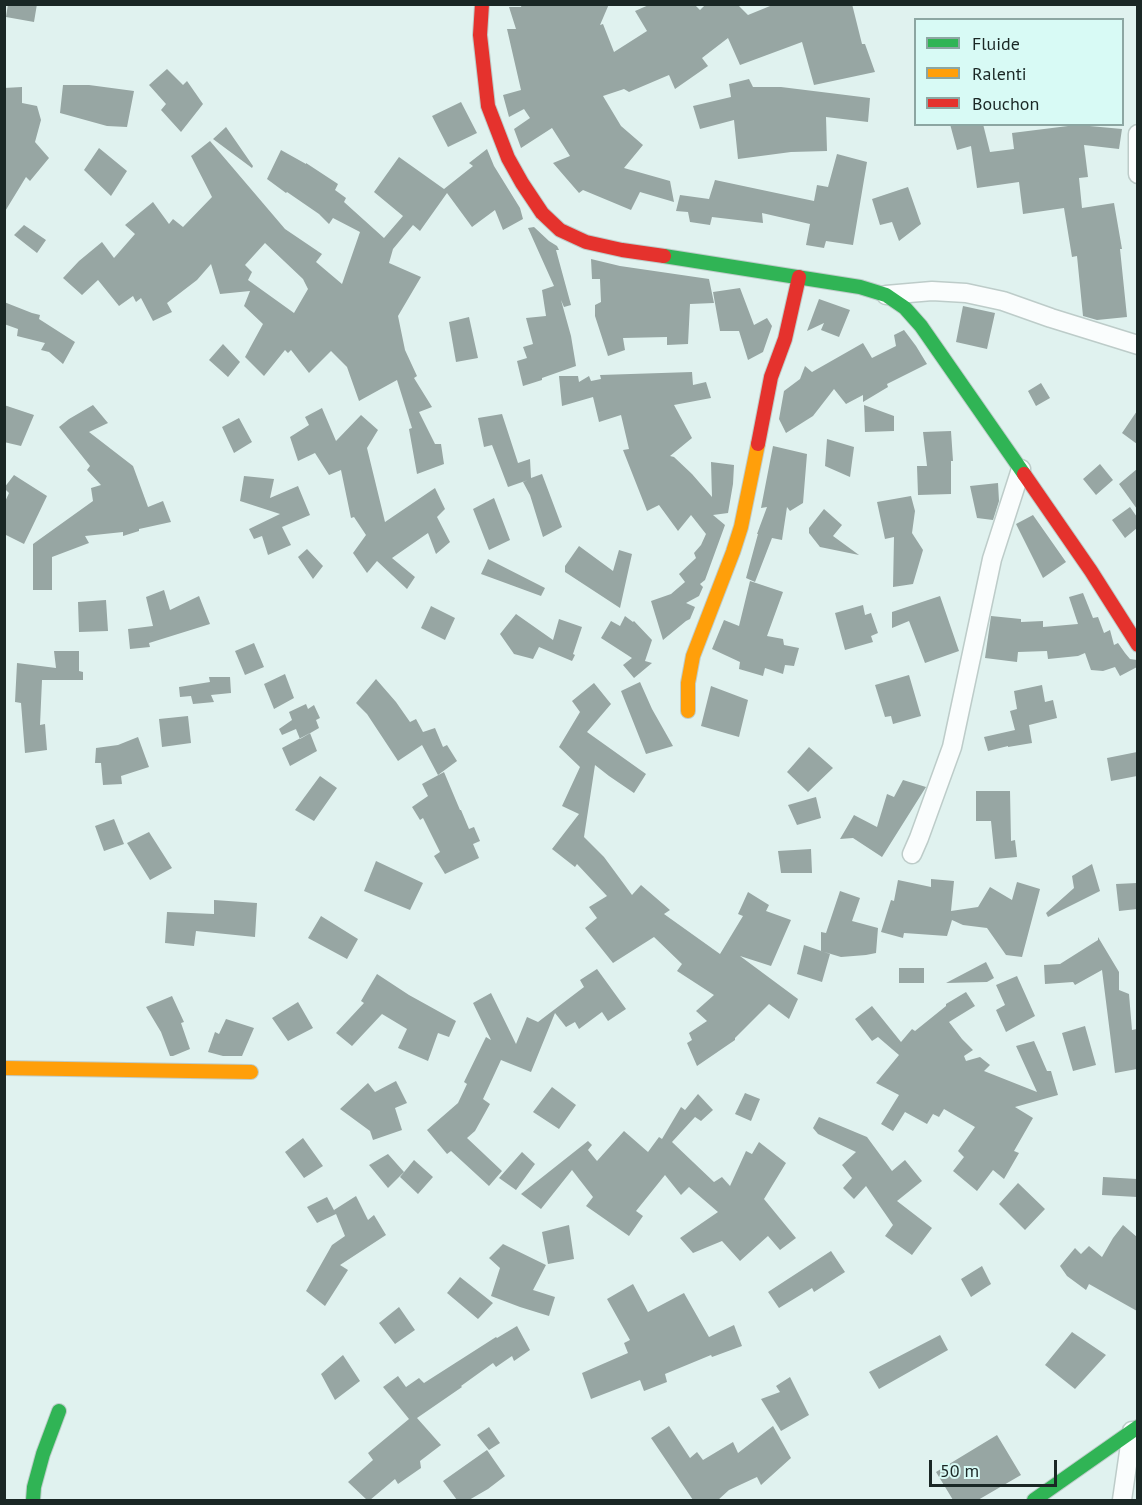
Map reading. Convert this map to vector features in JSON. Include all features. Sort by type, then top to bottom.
[{"type":"street","points":[[482,4],[480,34],[488,105],[508,158],[542,213],[560,230],[586,242],[622,250],[860,287],[886,296],[905,308],[945,359],[1021,469],[1091,571],[1137,645]]},
{"type":"street","points":[[1137,134],[1137,174]]},
{"type":"street","points":[[688,711],[688,683],[693,656],[741,527],[771,377],[785,339],[799,277]]},
{"type":"street","points":[[886,296],[932,291],[966,293],[1004,301],[1137,345]]},
{"type":"street","points":[[912,854],[952,747],[992,559],[1021,469]]},
{"type":"street","points":[[4,1068],[251,1072]]},
{"type":"street","points":[[33,1500],[43,1454],[59,1411]]},
{"type":"street","points":[[1034,1500],[1135,1429]]},
{"type":"street","points":[[1122,1500],[1135,1429]]},
{"type":"building","points":[[8,4],[37,4],[34,22],[6,17]]},
{"type":"building","points":[[522,4],[609,4],[600,25],[603,24],[614,52],[647,31],[635,11],[651,4],[694,4],[700,10],[706,4],[737,4],[748,15],[775,4],[852,4],[862,44],[865,44],[875,72],[814,85],[802,42],[740,65],[728,38],[702,58],[708,66],[675,89],[669,75],[629,92],[624,89],[603,96],[621,126],[643,145],[624,168],[670,181],[674,202],[640,192],[631,210],[583,190],[579,193],[553,163],[570,156],[552,128],[521,148],[514,129],[530,118],[524,109],[509,117],[503,95],[521,90],[507,29],[516,29],[509,7],[521,7]]},
{"type":"building","points":[[167,69],[183,85],[187,81],[203,104],[181,132],[161,110],[166,104],[149,85]]},
{"type":"building","points":[[749,79],[753,87],[781,87],[870,98],[868,122],[826,117],[827,151],[791,152],[738,159],[734,120],[700,129],[693,106],[731,97],[729,84]]},
{"type":"building","points":[[63,85],[89,85],[134,91],[127,127],[107,126],[60,113]]},
{"type":"building","points":[[22,87],[22,103],[37,106],[41,120],[35,142],[49,158],[30,181],[26,177],[4,213],[4,88]]},
{"type":"building","points":[[461,102],[477,133],[448,147],[432,116]]},
{"type":"building","points":[[951,126],[984,126],[990,152],[1014,149],[1012,133],[1068,126],[1122,129],[1119,149],[1084,145],[1088,177],[1079,178],[1082,208],[1114,203],[1122,249],[1120,249],[1127,317],[1097,320],[1083,316],[1077,256],[1072,257],[1064,208],[1023,214],[1019,182],[977,188],[971,146],[957,150]]},
{"type":"building","points":[[226,127],[253,166],[252,168],[213,139]]},
{"type":"building","points":[[210,141],[285,229],[322,254],[316,262],[342,284],[360,232],[333,218],[329,224],[319,214],[267,179],[281,150],[338,184],[335,190],[346,198],[344,202],[384,238],[403,216],[374,192],[399,157],[444,189],[473,166],[469,163],[487,149],[494,166],[520,208],[523,219],[503,230],[495,210],[472,227],[447,193],[420,231],[413,225],[393,249],[389,263],[421,277],[398,316],[405,350],[417,376],[414,378],[432,407],[419,412],[435,444],[441,444],[444,464],[417,474],[409,429],[412,428],[397,380],[359,401],[347,367],[331,351],[309,373],[291,350],[288,353],[285,350],[264,376],[245,357],[263,324],[244,306],[250,291],[220,294],[211,264],[197,280],[167,303],[172,312],[153,321],[141,298],[136,302],[133,296],[119,306],[98,280],[82,295],[63,278],[102,242],[114,258],[135,234],[125,225],[153,202],[169,224],[173,219],[183,227],[212,197],[191,156]],"holes":[[[265,243],[303,279],[308,289],[294,313],[248,280],[252,272],[245,265]]]},
{"type":"building","points":[[99,148],[127,171],[111,196],[84,170]]},
{"type":"building","points":[[837,154],[867,162],[853,245],[826,241],[824,248],[806,245],[810,224],[762,213],[763,223],[712,217],[710,225],[690,222],[688,212],[676,211],[680,195],[709,199],[715,180],[814,201],[817,185],[828,187]]},
{"type":"building","points":[[908,187],[921,224],[899,241],[892,222],[880,225],[872,199]]},
{"type":"building","points":[[24,225],[46,240],[37,253],[14,235]]},
{"type":"building","points":[[534,227],[559,250],[556,250],[571,305],[564,307],[561,300],[576,366],[523,386],[517,361],[527,358],[523,347],[533,344],[526,318],[546,316],[542,290],[554,286],[528,228]]},
{"type":"building","points":[[591,259],[620,266],[709,279],[714,303],[690,304],[688,344],[667,345],[667,337],[623,338],[625,350],[608,356],[595,316],[595,305],[601,302],[600,279],[592,279]]},
{"type":"building","points":[[740,288],[754,325],[767,318],[772,326],[763,352],[748,360],[739,331],[720,331],[713,292]]},
{"type":"building","points":[[819,299],[850,310],[839,337],[821,330],[824,323],[807,331]]},
{"type":"building","points":[[4,302],[40,315],[39,319],[75,342],[63,364],[49,352],[41,350],[45,343],[17,336],[18,329],[4,324]]},
{"type":"building","points":[[963,306],[995,313],[987,349],[956,342]]},
{"type":"building","points":[[469,317],[478,358],[456,362],[449,322]]},
{"type":"building","points":[[904,330],[927,364],[887,384],[888,387],[863,402],[863,395],[846,404],[834,389],[813,416],[786,433],[779,419],[784,391],[800,379],[805,366],[812,372],[863,343],[872,358],[896,346],[894,335]]},
{"type":"building","points":[[223,344],[240,362],[228,377],[209,360]]},
{"type":"building","points":[[692,372],[693,385],[706,382],[711,398],[674,405],[692,438],[670,456],[692,474],[712,497],[711,462],[734,465],[733,484],[728,513],[713,515],[725,525],[705,580],[700,584],[703,587],[699,596],[686,603],[695,607],[690,619],[663,640],[651,601],[671,594],[685,582],[679,574],[696,558],[694,553],[706,534],[691,515],[678,531],[659,505],[647,511],[623,450],[629,449],[621,415],[599,422],[593,397],[562,406],[559,376],[578,376],[579,382],[589,376],[591,381],[601,379],[600,375]]},
{"type":"building","points":[[1041,383],[1050,398],[1036,406],[1028,391]]},
{"type":"building","points":[[4,405],[34,415],[21,446],[4,442]]},
{"type":"building","points":[[93,405],[108,423],[89,432],[133,466],[148,507],[163,501],[171,522],[139,529],[139,531],[123,536],[123,532],[85,536],[89,543],[52,557],[52,590],[33,590],[33,544],[93,501],[91,488],[101,485],[87,470],[90,466],[59,427]]},
{"type":"building","points":[[864,405],[894,416],[894,431],[865,432]]},
{"type":"building","points":[[322,408],[336,441],[361,415],[378,430],[367,448],[385,522],[435,488],[445,509],[437,517],[450,542],[436,554],[428,533],[392,558],[415,577],[407,589],[377,561],[367,573],[353,553],[366,535],[354,517],[351,518],[341,470],[329,475],[315,453],[298,461],[290,437],[309,425],[305,417]]},
{"type":"building","points":[[1137,411],[1137,444],[1122,433]]},
{"type":"building","points":[[502,414],[518,463],[530,459],[531,478],[542,474],[562,527],[543,537],[530,495],[523,482],[528,480],[508,487],[492,445],[484,447],[478,418]]},
{"type":"building","points":[[239,418],[252,442],[234,453],[222,427]]},
{"type":"building","points":[[951,431],[953,461],[951,461],[951,494],[918,495],[917,466],[927,466],[923,432]]},
{"type":"building","points":[[827,439],[854,447],[850,477],[825,466]]},
{"type":"building","points":[[773,446],[807,454],[803,503],[790,511],[787,507],[782,540],[772,538],[755,582],[746,578],[757,534],[767,507],[761,508]]},
{"type":"building","points":[[1100,464],[1113,480],[1096,495],[1083,479]]},
{"type":"building","points":[[1137,469],[1137,509],[1119,484]]},
{"type":"building","points":[[14,475],[47,496],[24,544],[4,534],[4,504],[9,493],[4,488]]},
{"type":"building","points":[[244,476],[274,479],[270,498],[298,486],[310,515],[282,527],[291,545],[268,555],[262,536],[254,539],[249,529],[280,514],[240,501]]},
{"type":"building","points":[[998,483],[999,501],[993,520],[977,518],[970,486]]},
{"type":"building","points":[[911,496],[915,511],[912,533],[923,550],[913,584],[893,587],[894,537],[885,539],[877,502]]},
{"type":"building","points":[[494,498],[510,540],[489,550],[473,509]]},
{"type":"building","points":[[1130,507],[1137,517],[1137,528],[1125,538],[1112,520]]},
{"type":"building","points":[[824,509],[842,525],[833,536],[859,555],[820,547],[809,533],[809,528]]},
{"type":"building","points":[[1033,515],[1066,562],[1043,578],[1016,524]]},
{"type":"building","points":[[579,546],[613,571],[619,550],[632,554],[620,608],[565,572],[565,566]]},
{"type":"building","points":[[307,549],[323,566],[313,579],[298,557]]},
{"type":"building","points":[[488,559],[545,588],[541,596],[481,574]]},
{"type":"building","points":[[750,581],[783,592],[767,636],[783,639],[784,645],[799,648],[794,666],[785,665],[783,674],[765,668],[763,676],[739,669],[740,662],[712,649],[724,620],[739,626]]},
{"type":"building","points":[[164,590],[170,610],[199,596],[210,624],[149,643],[150,647],[130,649],[128,629],[153,626],[146,597]]},
{"type":"building","points":[[1083,593],[1093,618],[1098,617],[1104,633],[1110,630],[1114,645],[1118,643],[1130,659],[1137,660],[1137,667],[1120,676],[1115,667],[1103,671],[1091,670],[1085,653],[1078,656],[1048,659],[1047,651],[1018,652],[1017,662],[985,658],[991,616],[1021,619],[1021,622],[1043,621],[1043,627],[1078,624],[1069,597]]},
{"type":"building","points":[[940,596],[959,651],[925,663],[909,621],[892,628],[892,612]]},
{"type":"building","points":[[106,600],[108,631],[79,632],[78,602]]},
{"type":"building","points":[[863,605],[865,615],[871,613],[878,633],[871,636],[873,642],[845,650],[835,613]]},
{"type":"building","points":[[431,606],[455,618],[445,640],[421,628]]},
{"type":"building","points":[[516,614],[553,640],[559,619],[582,627],[572,661],[539,647],[533,659],[514,654],[500,634]]},
{"type":"building","points":[[625,616],[634,621],[652,640],[645,661],[652,663],[634,678],[623,665],[632,658],[601,638],[611,621],[620,626]]},
{"type":"building","points":[[254,643],[264,667],[245,675],[235,651]]},
{"type":"building","points":[[54,651],[79,651],[79,671],[83,672],[83,680],[42,680],[40,725],[45,724],[47,750],[25,753],[21,703],[15,702],[17,663],[56,668]]},
{"type":"building","points":[[285,674],[294,698],[274,709],[264,684]]},
{"type":"building","points":[[909,675],[921,716],[893,724],[891,716],[885,717],[875,685]]},
{"type":"building","points":[[209,677],[230,677],[231,693],[211,695],[214,702],[193,704],[191,696],[180,697],[179,687],[210,682]]},
{"type":"building","points":[[376,679],[410,722],[416,719],[423,732],[435,728],[443,747],[447,745],[457,761],[438,775],[422,745],[398,761],[367,714],[356,703]]},
{"type":"building","points":[[640,682],[673,746],[646,754],[621,691]]},
{"type":"building","points":[[594,683],[611,704],[587,732],[646,774],[634,793],[595,765],[584,837],[604,857],[632,895],[641,885],[670,910],[664,914],[720,954],[743,916],[738,914],[748,892],[769,905],[766,911],[791,920],[771,966],[740,956],[798,999],[789,1019],[769,1004],[735,1040],[697,1066],[687,1043],[692,1040],[689,1033],[707,1021],[696,1011],[714,995],[677,971],[682,964],[654,937],[613,963],[585,928],[597,918],[589,907],[607,896],[577,864],[575,867],[552,849],[579,814],[562,806],[580,767],[559,747],[580,712],[572,701]]},
{"type":"building","points":[[1042,685],[1045,702],[1053,700],[1057,718],[1029,725],[1032,743],[988,751],[984,737],[1015,730],[1010,711],[1017,709],[1014,691]]},
{"type":"building","points":[[711,686],[748,700],[739,737],[701,726]]},
{"type":"building","points":[[306,704],[308,709],[314,705],[320,718],[316,720],[319,728],[300,739],[296,729],[282,735],[279,729],[292,720],[289,712]]},
{"type":"building","points":[[188,716],[191,743],[162,747],[159,719]]},
{"type":"building","points":[[310,733],[317,751],[290,766],[282,748]]},
{"type":"building","points":[[138,737],[149,767],[121,776],[122,784],[103,785],[101,763],[95,763],[96,748],[118,745]]},
{"type":"building","points":[[809,747],[833,768],[808,792],[787,772]]},
{"type":"building","points":[[1137,752],[1137,776],[1111,781],[1107,758]]},
{"type":"building","points":[[444,772],[469,829],[474,827],[480,841],[473,844],[479,858],[445,874],[434,856],[440,852],[423,818],[420,820],[412,807],[428,796],[422,784]]},
{"type":"building","points":[[320,776],[337,788],[314,821],[295,810]]},
{"type":"building","points":[[903,780],[926,787],[882,857],[853,838],[840,839],[854,815],[877,827],[887,794],[894,797]]},
{"type":"building","points":[[976,791],[1010,791],[1011,841],[1015,840],[1017,857],[995,859],[991,821],[976,821]]},
{"type":"building","points":[[816,797],[821,818],[797,825],[788,805]]},
{"type":"building","points":[[114,819],[124,844],[104,851],[95,826]]},
{"type":"building","points":[[149,832],[172,868],[150,880],[127,843]]},
{"type":"building","points":[[811,849],[812,873],[781,873],[778,851]]},
{"type":"building","points":[[376,861],[423,883],[410,910],[364,891]]},
{"type":"building","points":[[1092,864],[1100,891],[1048,917],[1046,913],[1074,888],[1072,876]]},
{"type":"building","points":[[931,879],[954,881],[951,911],[978,907],[990,887],[1012,900],[1017,882],[1040,889],[1022,957],[1006,955],[987,928],[963,925],[952,920],[947,936],[904,933],[903,938],[881,932],[891,900],[894,901],[898,880],[931,887]]},
{"type":"building","points":[[1137,883],[1137,909],[1119,911],[1116,884]]},
{"type":"building","points":[[840,891],[860,898],[852,921],[878,928],[876,953],[841,957],[821,951],[821,932],[826,933]]},
{"type":"building","points":[[214,900],[257,903],[255,937],[196,931],[194,946],[165,943],[167,912],[214,914]]},
{"type":"building","points":[[321,916],[358,939],[347,959],[308,938]]},
{"type":"building","points":[[1098,937],[1119,972],[1119,990],[1129,994],[1132,1030],[1137,1029],[1137,1069],[1115,1073],[1102,970],[1075,985],[1073,982],[1045,984],[1044,965],[1060,964],[1098,940]]},
{"type":"building","points":[[804,945],[830,954],[822,982],[797,974]]},
{"type":"building","points":[[986,962],[994,978],[987,982],[946,983]]},
{"type":"building","points":[[899,968],[924,968],[924,983],[899,983]]},
{"type":"building","points":[[597,969],[626,1009],[608,1021],[602,1012],[579,1029],[575,1022],[566,1027],[555,1013],[531,1072],[501,1060],[483,1099],[490,1104],[475,1131],[467,1138],[502,1171],[489,1186],[451,1151],[447,1154],[427,1130],[458,1103],[467,1084],[464,1082],[486,1037],[491,1040],[473,1003],[491,993],[516,1044],[527,1017],[538,1022],[584,987],[580,980]]},
{"type":"building","points":[[377,974],[456,1021],[449,1037],[438,1033],[428,1061],[398,1048],[407,1029],[382,1014],[352,1046],[336,1033],[364,1003],[361,1001]]},
{"type":"building","points":[[1017,976],[1035,1016],[1006,1032],[996,1010],[1005,1005],[996,985]]},
{"type":"building","points":[[966,992],[975,1006],[949,1022],[973,1050],[964,1056],[966,1061],[980,1057],[990,1065],[984,1071],[1037,1092],[1016,1046],[1034,1041],[1047,1071],[1051,1071],[1058,1095],[1015,1107],[1033,1118],[1014,1151],[1019,1153],[1004,1179],[993,1170],[977,1191],[953,1171],[964,1157],[958,1151],[975,1127],[944,1109],[939,1117],[933,1114],[927,1124],[905,1112],[893,1131],[881,1124],[899,1095],[876,1083],[899,1055],[878,1037],[872,1041],[855,1019],[872,1006],[901,1042],[912,1029],[915,1031],[946,1004]]},
{"type":"building","points":[[172,996],[184,1022],[181,1023],[190,1049],[170,1056],[161,1032],[146,1007]]},
{"type":"building","points":[[298,1002],[313,1028],[288,1041],[272,1018]]},
{"type":"building","points":[[226,1019],[254,1028],[242,1056],[223,1056],[208,1052],[215,1032],[219,1034]]},
{"type":"building","points":[[1085,1026],[1096,1065],[1073,1071],[1062,1033]]},
{"type":"building","points":[[396,1081],[407,1103],[395,1108],[402,1130],[373,1140],[370,1131],[340,1109],[368,1083],[375,1092]]},
{"type":"building","points":[[552,1087],[576,1105],[559,1129],[533,1112]]},
{"type":"building","points":[[745,1093],[760,1099],[751,1121],[735,1114]]},
{"type":"building","points":[[698,1094],[713,1110],[701,1121],[695,1117],[672,1142],[714,1182],[722,1177],[730,1186],[746,1151],[752,1154],[759,1142],[786,1163],[764,1199],[796,1238],[780,1250],[768,1236],[740,1261],[722,1241],[693,1253],[680,1238],[718,1212],[689,1187],[681,1195],[665,1175],[636,1211],[643,1216],[629,1236],[586,1206],[593,1197],[572,1170],[541,1209],[521,1194],[588,1141],[592,1145],[588,1150],[597,1161],[624,1131],[648,1152],[659,1137],[662,1139],[681,1107],[685,1110]]},
{"type":"building","points":[[819,1117],[867,1137],[892,1171],[905,1160],[922,1181],[897,1201],[932,1228],[912,1255],[885,1236],[893,1225],[866,1186],[854,1199],[843,1188],[852,1178],[842,1165],[856,1152],[818,1134],[813,1128]]},
{"type":"building","points":[[303,1138],[323,1166],[304,1178],[285,1152]]},
{"type":"building","points":[[522,1152],[535,1164],[516,1190],[499,1178]]},
{"type":"building","points":[[388,1154],[404,1172],[388,1188],[369,1165]]},
{"type":"building","points":[[414,1160],[433,1177],[418,1194],[400,1177]]},
{"type":"building","points":[[1103,1177],[1137,1179],[1137,1197],[1102,1195]]},
{"type":"building","points":[[1018,1183],[1045,1209],[1025,1230],[999,1204]]},
{"type":"building","points":[[356,1196],[368,1220],[374,1215],[386,1235],[340,1265],[348,1270],[325,1306],[306,1291],[332,1245],[345,1236],[336,1214],[317,1223],[307,1207],[327,1197],[335,1212],[334,1210]]},
{"type":"building","points":[[569,1225],[574,1259],[548,1264],[542,1232]]},
{"type":"building","points":[[1123,1225],[1137,1237],[1137,1311],[1089,1284],[1086,1290],[1067,1276],[1060,1266],[1075,1248],[1081,1254],[1089,1246],[1102,1257]]},
{"type":"building","points":[[503,1244],[546,1265],[533,1290],[555,1297],[549,1316],[491,1296],[500,1268],[489,1258]]},
{"type":"building","points":[[831,1251],[845,1272],[814,1292],[812,1288],[779,1308],[768,1292]]},
{"type":"building","points":[[982,1266],[991,1284],[971,1297],[961,1279]]},
{"type":"building","points":[[460,1277],[493,1303],[478,1319],[447,1293]]},
{"type":"building","points":[[633,1284],[648,1312],[684,1293],[709,1337],[734,1325],[742,1346],[712,1357],[711,1355],[665,1374],[667,1382],[644,1391],[640,1380],[591,1399],[582,1373],[628,1353],[624,1343],[630,1340],[607,1299]]},
{"type":"building","points":[[399,1307],[415,1330],[395,1344],[379,1323]]},
{"type":"building","points":[[517,1326],[530,1350],[514,1361],[512,1356],[496,1367],[493,1363],[417,1418],[441,1445],[420,1461],[421,1468],[398,1484],[395,1479],[370,1500],[367,1500],[348,1482],[373,1460],[368,1453],[409,1419],[383,1387],[398,1376],[406,1387],[419,1378],[424,1383]]},
{"type":"building","points":[[1072,1332],[1106,1355],[1075,1389],[1045,1365]]},
{"type":"building","points":[[940,1335],[948,1350],[879,1389],[869,1372]]},
{"type":"building","points":[[343,1355],[360,1381],[335,1400],[321,1374]]},
{"type":"building","points":[[790,1377],[809,1415],[781,1431],[761,1399],[780,1392],[776,1386]]},
{"type":"building","points":[[669,1426],[690,1458],[697,1452],[703,1460],[733,1442],[738,1453],[773,1426],[791,1458],[761,1485],[757,1477],[729,1490],[718,1500],[693,1500],[651,1438]]},
{"type":"building","points":[[489,1427],[500,1443],[489,1450],[477,1435]]},
{"type":"building","points":[[997,1435],[1021,1475],[978,1500],[953,1500],[936,1472]]},
{"type":"building","points":[[487,1450],[505,1476],[469,1500],[457,1500],[443,1481]]},
{"type":"traffic: fast","points":[[664,256],[860,287],[886,295],[905,308],[921,326],[1024,474]]},
{"type":"traffic: fast","points":[[33,1500],[43,1454],[59,1411]]},
{"type":"traffic: fast","points":[[1034,1500],[1138,1427]]},
{"type":"traffic: slow","points":[[688,711],[688,683],[693,656],[741,527],[758,444]]},
{"type":"traffic: slow","points":[[4,1068],[251,1072]]},
{"type":"traffic: jam","points":[[482,4],[480,35],[488,106],[508,158],[542,213],[560,230],[586,242],[664,256]]},
{"type":"traffic: jam","points":[[758,444],[771,377],[785,339],[799,277]]},
{"type":"traffic: jam","points":[[1024,474],[1091,571],[1138,645]]}]
